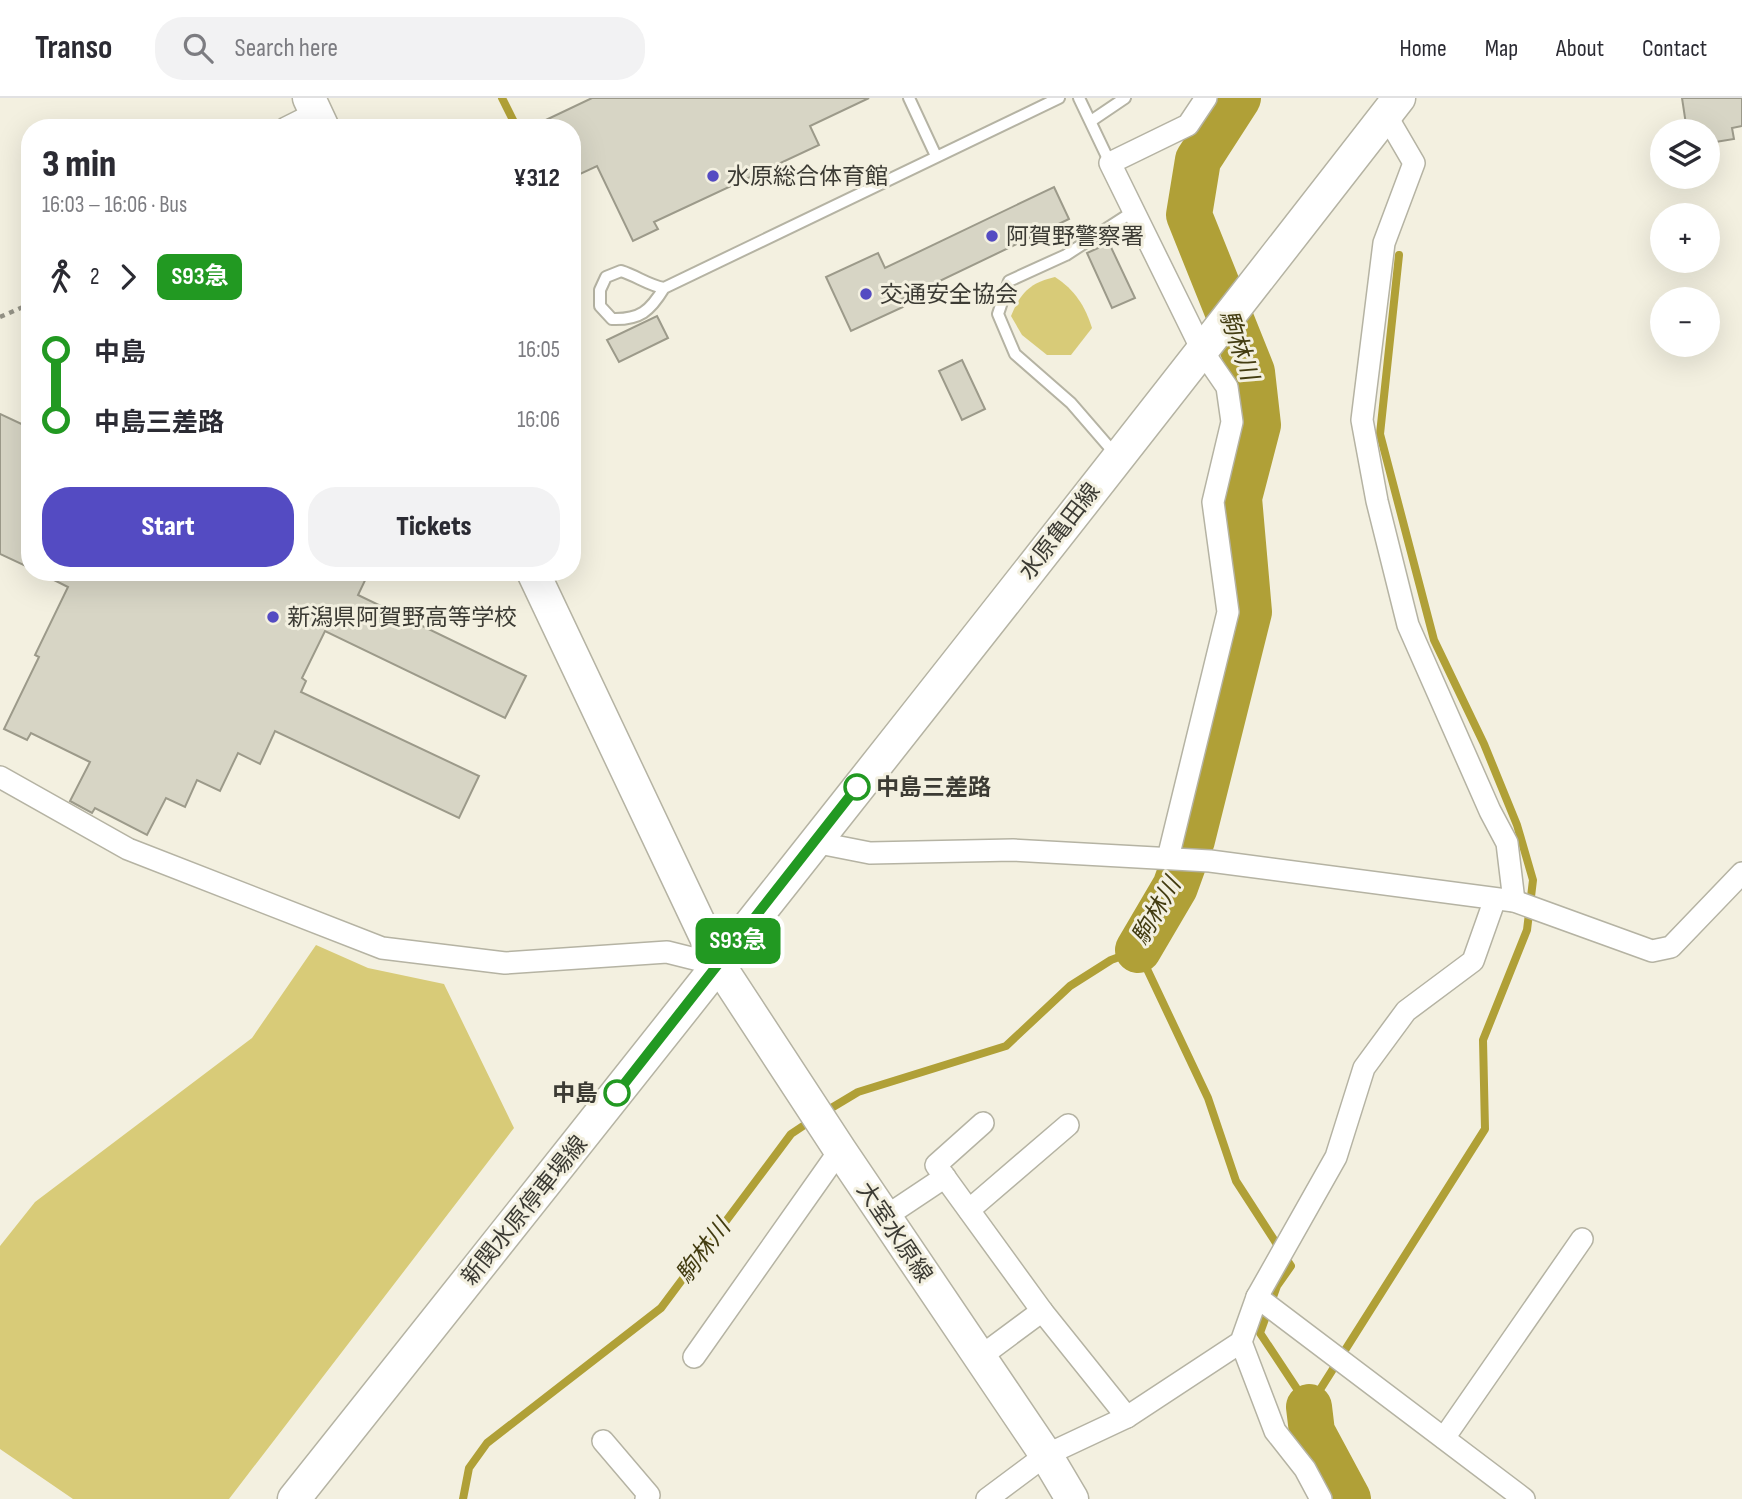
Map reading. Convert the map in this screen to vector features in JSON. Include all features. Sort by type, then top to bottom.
[{"type":"main road","name":"水原亀田線","points":[[719,965],[1393,107]]},
{"type":"main road","points":[[537,581],[719,965]]},
{"type":"main road","name":"大室水原線","points":[[719,965],[1046,1455],[1072,1499]]},
{"type":"main road","name":"新関水原停車場線","points":[[294,1499],[719,965]]},
{"type":"street","points":[[1168,858],[1228,612],[1213,502],[1232,422],[1227,387],[1209,344],[1133,211],[1110,163],[1188,125],[1206,98]]},
{"type":"street","points":[[987,1499],[1046,1455],[1127,1417],[1241,1342],[1257,1297],[1336,1157],[1364,1068],[1406,1011],[1473,961],[1505,900],[1507,843],[1490,811],[1408,625],[1377,501],[1362,420],[1384,243],[1414,163],[1393,107]]},
{"type":"street","points":[[0,777],[128,849],[382,948],[505,962],[667,953],[719,965]]},
{"type":"street","points":[[814,842],[870,853],[1013,849],[1210,861],[1505,900],[1652,951],[1671,947],[1742,873]]},
{"type":"street","points":[[983,1123],[936,1165],[1042,1311],[1127,1417]]},
{"type":"street","points":[[969,1210],[1068,1125]]},
{"type":"street","points":[[694,1357],[840,1150]]},
{"type":"street","points":[[885,1217],[945,1177]]},
{"type":"street","points":[[1444,1438],[1582,1239]]},
{"type":"street","points":[[1257,1297],[1524,1499]]},
{"type":"street","points":[[980,1357],[1042,1311]]},
{"type":"street","points":[[1241,1342],[1275,1431],[1305,1469],[1321,1499]]},
{"type":"street","points":[[603,1441],[649,1495],[646,1499]]},
{"type":"lane","points":[[909,98],[936,156]]},
{"type":"lane","points":[[664,288],[650,285],[621,271],[606,277],[600,290],[600,306],[612,318],[630,320],[645,313],[657,301],[664,288],[1059,98]]},
{"type":"lane","points":[[1079,98],[1110,163]]},
{"type":"lane","points":[[1091,121],[1125,98]]},
{"type":"lane","points":[[1118,457],[1071,403],[1015,354],[998,314],[1009,281],[1066,254],[1133,211]]},
{"type":"path","points":[[0,317],[21,308]]},
{"type":"shaded area","points":[[1055,277],[1078,299],[1092,328],[1071,355],[1047,355],[1022,335],[1011,316],[1027,290],[1039,282]]},
{"type":"shaded area","points":[[316,945],[368,968],[444,984],[514,1128],[229,1499],[73,1499],[0,1449],[0,1246],[35,1202],[252,1038]]},
{"type":"building","points":[[592,98],[869,98],[810,126],[819,145],[654,222],[658,229],[633,241],[597,166],[581,174],[581,119],[548,119]]},
{"type":"building","points":[[1682,98],[1742,98],[1742,126],[1732,128],[1734,139],[1720,141],[1720,119],[1685,119]]},
{"type":"building","points":[[1054,187],[1069,219],[900,300],[903,307],[851,331],[826,277],[878,253],[885,268]]},
{"type":"building","points":[[1109,243],[1135,298],[1112,308],[1087,253]]},
{"type":"building","points":[[657,316],[668,338],[619,362],[607,340]]},
{"type":"building","points":[[962,360],[985,409],[962,420],[939,371]]},
{"type":"building","points":[[0,414],[21,424],[21,564],[0,554]]},
{"type":"building","points":[[56,581],[365,581],[358,595],[526,676],[505,718],[325,631],[302,678],[306,681],[301,692],[479,776],[459,818],[275,731],[260,764],[238,753],[220,791],[197,780],[185,807],[166,798],[147,835],[95,808],[92,813],[70,801],[90,762],[31,733],[27,740],[4,729],[39,657],[35,655],[68,587]]},
{"type":"waterway","points":[[502,98],[512,119]]},
{"type":"waterway","name":"駒林川","points":[[1138,950],[1175,887],[1192,840],[1249,612],[1239,498],[1258,425],[1252,372],[1189,215],[1198,160],[1238,98]]},
{"type":"waterway","points":[[823,1113],[858,1092],[1006,1046],[1070,986],[1111,960],[1138,950],[1208,1098],[1236,1181],[1291,1266],[1277,1286],[1260,1333],[1309,1407],[1485,1129],[1483,1040],[1527,930],[1533,880],[1517,825],[1484,744],[1434,640],[1380,434],[1399,255]]},
{"type":"waterway","name":"駒林川","points":[[463,1499],[469,1468],[487,1443],[661,1308],[791,1134],[812,1120]]},
{"type":"waterway","points":[[1309,1407],[1312,1432],[1348,1499]]},
{"type":"bus line","name":"S93急","points":[[617,1093],[857,787]]},
{"type":"place","name":"水原総合体育館","points":[[713,176]]},
{"type":"place","name":"阿賀野警察署","points":[[992,236]]},
{"type":"place","name":"交通安全協会","points":[[866,294]]},
{"type":"place","name":"新潟県阿賀野高等学校","points":[[273,617]]},
{"type":"place","name":"中島三差路","points":[[857,787]]},
{"type":"place","name":"中島","points":[[617,1093]]}]
